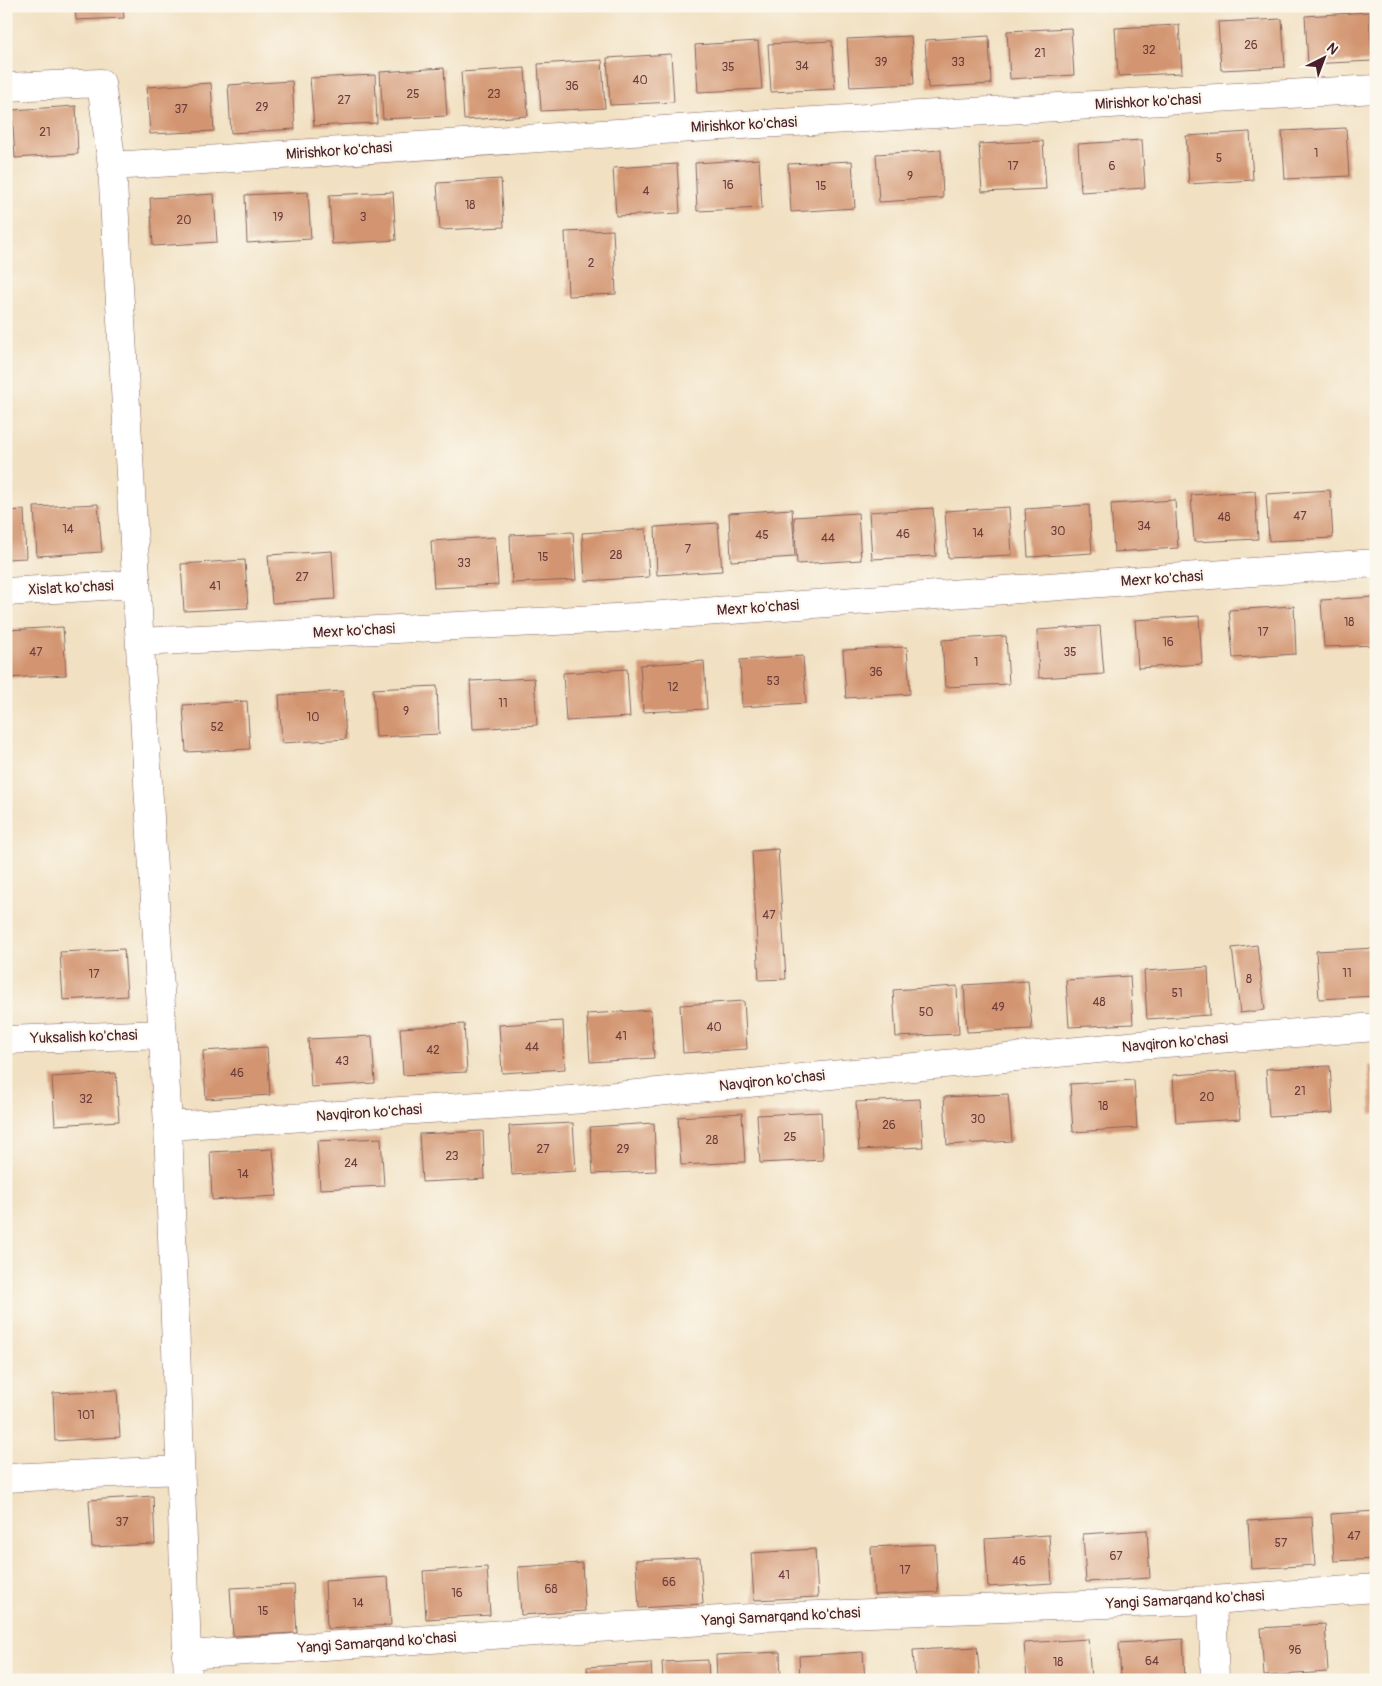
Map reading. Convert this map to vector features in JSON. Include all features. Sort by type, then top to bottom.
[{"type":"street","points":[[6,87],[102,83],[112,166],[168,1126],[187,1668]]},
{"type":"street","name":"Mirishkor ko'chasi","points":[[112,166],[724,126],[1376,89]]},
{"type":"street","name":"Mexr ko'chasi","points":[[140,642],[635,617],[1376,563]]},
{"type":"street","name":"Xislat ko'chasi","points":[[6,592],[136,584]]},
{"type":"street","name":"Navqiron ko'chasi","points":[[168,1126],[585,1099],[1139,1045],[1376,1026]]},
{"type":"street","name":"Yuksalish ko'chasi","points":[[6,1040],[163,1034]]},
{"type":"street","points":[[6,1478],[179,1470]]},
{"type":"street","name":"Yangi Samarqand ko'chasi","points":[[187,1668],[766,1617],[1212,1600],[1376,1588]]},
{"type":"street","points":[[1212,1600],[1215,1680]]},
{"type":"building","points":[[75,6],[123,6],[124,18],[76,20]]},
{"type":"building","points":[[1369,12],[1372,61],[1308,64],[1305,16]]},
{"type":"building","points":[[1282,19],[1285,67],[1221,70],[1218,22]]},
{"type":"building","points":[[1179,25],[1182,73],[1118,76],[1115,28]]},
{"type":"building","points":[[1071,28],[1074,75],[1010,79],[1007,31]]},
{"type":"building","points":[[911,36],[914,84],[850,87],[847,39]]},
{"type":"building","points":[[989,36],[991,84],[928,88],[925,40]]},
{"type":"building","points":[[758,41],[762,89],[698,92],[695,45]]},
{"type":"building","points":[[832,41],[835,89],[771,92],[768,44]]},
{"type":"building","points":[[671,54],[674,102],[610,105],[607,58]]},
{"type":"building","points":[[602,60],[605,108],[541,111],[538,64]]},
{"type":"building","points":[[444,68],[447,116],[383,119],[380,72]]},
{"type":"building","points":[[525,68],[528,116],[464,120],[461,72]]},
{"type":"building","points":[[375,75],[377,123],[314,126],[310,78]]},
{"type":"building","points":[[292,81],[295,129],[231,133],[228,85]]},
{"type":"building","points":[[211,83],[214,131],[150,134],[147,87]]},
{"type":"building","points":[[76,106],[78,154],[15,158],[12,110]]},
{"type":"building","points":[[1376,123],[1376,171],[1374,172],[1371,124]]},
{"type":"building","points":[[1346,128],[1349,176],[1285,179],[1282,131]]},
{"type":"building","points":[[1250,132],[1253,180],[1189,184],[1186,136]]},
{"type":"building","points":[[1142,140],[1145,188],[1081,192],[1078,144]]},
{"type":"building","points":[[1043,141],[1046,189],[982,192],[979,144]]},
{"type":"building","points":[[941,150],[943,198],[879,202],[876,154]]},
{"type":"building","points":[[759,159],[762,208],[697,211],[695,163]]},
{"type":"building","points":[[852,161],[855,208],[791,212],[788,164]]},
{"type":"building","points":[[677,164],[680,213],[616,216],[613,168]]},
{"type":"building","points":[[501,179],[504,227],[440,230],[437,183]]},
{"type":"building","points":[[308,192],[311,239],[247,243],[245,195]]},
{"type":"building","points":[[393,192],[396,240],[332,244],[329,195]]},
{"type":"building","points":[[214,194],[217,242],[153,246],[150,198]]},
{"type":"building","points":[[613,230],[616,294],[568,296],[565,232]]},
{"type":"building","points":[[1330,490],[1333,538],[1269,541],[1266,494]]},
{"type":"building","points":[[1255,491],[1258,539],[1194,542],[1191,495]]},
{"type":"building","points":[[1175,500],[1178,548],[1114,552],[1111,504]]},
{"type":"building","points":[[98,504],[102,552],[37,556],[34,507]]},
{"type":"building","points":[[1089,505],[1092,553],[1028,557],[1025,509]]},
{"type":"building","points":[[1009,507],[1012,555],[948,558],[945,511]]},
{"type":"building","points":[[933,508],[936,556],[872,559],[869,512]]},
{"type":"building","points":[[792,509],[795,557],[731,561],[729,513]]},
{"type":"building","points":[[24,510],[26,558],[6,559],[6,511]]},
{"type":"building","points":[[858,513],[861,560],[797,564],[794,517]]},
{"type":"building","points":[[718,523],[722,571],[657,575],[655,527]]},
{"type":"building","points":[[646,529],[649,577],[585,581],[582,533]]},
{"type":"building","points":[[573,532],[576,580],[512,583],[510,535]]},
{"type":"building","points":[[495,537],[498,585],[434,588],[431,541]]},
{"type":"building","points":[[332,551],[335,599],[272,603],[268,555]]},
{"type":"building","points":[[245,560],[248,608],[184,611],[181,564]]},
{"type":"building","points":[[1376,597],[1376,645],[1324,647],[1321,600]]},
{"type":"building","points":[[1294,606],[1296,654],[1233,658],[1229,610]]},
{"type":"building","points":[[1199,616],[1202,664],[1138,668],[1135,620]]},
{"type":"building","points":[[1100,626],[1104,674],[1039,678],[1037,630]]},
{"type":"building","points":[[63,627],[66,675],[6,678],[6,630]]},
{"type":"building","points":[[1006,636],[1009,684],[945,687],[942,640]]},
{"type":"building","points":[[907,647],[910,694],[846,698],[843,650]]},
{"type":"building","points":[[803,656],[806,703],[742,707],[740,660]]},
{"type":"building","points":[[704,661],[707,709],[643,712],[640,665]]},
{"type":"building","points":[[627,669],[630,717],[566,721],[563,673]]},
{"type":"building","points":[[534,678],[537,725],[473,729],[470,681]]},
{"type":"building","points":[[437,686],[439,734],[376,737],[373,689]]},
{"type":"building","points":[[343,691],[346,739],[282,743],[279,695]]},
{"type":"building","points":[[247,701],[250,749],[186,752],[183,705]]},
{"type":"building","points":[[778,849],[786,979],[759,980],[752,851]]},
{"type":"building","points":[[1257,945],[1265,1010],[1240,1013],[1232,948]]},
{"type":"building","points":[[1376,948],[1376,996],[1319,999],[1316,951]]},
{"type":"building","points":[[124,949],[127,996],[63,1000],[60,952]]},
{"type":"building","points":[[1208,967],[1210,1015],[1147,1019],[1144,971]]},
{"type":"building","points":[[1130,976],[1133,1024],[1069,1027],[1066,980]]},
{"type":"building","points":[[1028,981],[1032,1029],[967,1032],[964,985]]},
{"type":"building","points":[[957,986],[959,1034],[896,1037],[893,990]]},
{"type":"building","points":[[744,1001],[747,1049],[683,1053],[680,1005]]},
{"type":"building","points":[[651,1010],[654,1058],[590,1062],[587,1014]]},
{"type":"building","points":[[563,1021],[565,1069],[502,1073],[499,1025]]},
{"type":"building","points":[[464,1024],[467,1072],[403,1075],[400,1028]]},
{"type":"building","points":[[372,1036],[375,1083],[311,1087],[308,1039]]},
{"type":"building","points":[[267,1047],[270,1095],[206,1099],[203,1051]]},
{"type":"building","points":[[1376,1065],[1376,1113],[1371,1114],[1368,1066]]},
{"type":"building","points":[[1330,1066],[1333,1113],[1269,1117],[1266,1069]]},
{"type":"building","points":[[1237,1071],[1240,1119],[1176,1123],[1173,1075]]},
{"type":"building","points":[[116,1073],[119,1121],[55,1125],[52,1077]]},
{"type":"building","points":[[1134,1080],[1137,1128],[1073,1132],[1070,1084]]},
{"type":"building","points":[[1008,1094],[1012,1141],[947,1145],[944,1097]]},
{"type":"building","points":[[920,1099],[923,1147],[859,1150],[856,1102]]},
{"type":"building","points":[[821,1112],[823,1160],[760,1163],[757,1115]]},
{"type":"building","points":[[742,1113],[745,1162],[681,1165],[678,1117]]},
{"type":"building","points":[[573,1123],[576,1171],[512,1175],[509,1126]]},
{"type":"building","points":[[654,1123],[656,1171],[593,1174],[590,1127]]},
{"type":"building","points":[[483,1131],[485,1179],[422,1182],[419,1134]]},
{"type":"building","points":[[381,1138],[384,1186],[320,1189],[317,1141]]},
{"type":"building","points":[[273,1149],[277,1196],[212,1200],[210,1152]]},
{"type":"building","points":[[117,1390],[120,1437],[55,1441],[53,1393]]},
{"type":"building","points":[[153,1496],[155,1544],[92,1547],[89,1500]]},
{"type":"building","points":[[1376,1511],[1376,1559],[1334,1561],[1331,1514]]},
{"type":"building","points":[[1312,1517],[1315,1565],[1251,1569],[1248,1521]]},
{"type":"building","points":[[1147,1530],[1150,1578],[1086,1582],[1083,1534]]},
{"type":"building","points":[[1049,1535],[1052,1583],[988,1587],[985,1539]]},
{"type":"building","points":[[935,1544],[938,1592],[874,1595],[871,1547]]},
{"type":"building","points":[[815,1549],[818,1597],[754,1600],[751,1553]]},
{"type":"building","points":[[700,1557],[703,1604],[639,1608],[636,1560]]},
{"type":"building","points":[[582,1563],[585,1611],[521,1615],[518,1567]]},
{"type":"building","points":[[487,1567],[490,1615],[426,1619],[423,1571]]},
{"type":"building","points":[[388,1577],[391,1625],[327,1629],[325,1581]]},
{"type":"building","points":[[294,1585],[297,1633],[233,1636],[230,1588]]},
{"type":"building","points":[[1376,1623],[1376,1655],[1374,1655],[1372,1624]]},
{"type":"building","points":[[1325,1624],[1328,1672],[1264,1676],[1261,1628]]},
{"type":"building","points":[[1088,1639],[1091,1680],[1027,1680],[1024,1643]]},
{"type":"building","points":[[1183,1639],[1185,1680],[1121,1680],[1119,1643]]},
{"type":"building","points":[[977,1647],[980,1680],[915,1680],[913,1650]]},
{"type":"building","points":[[780,1652],[781,1680],[717,1680],[716,1655]]},
{"type":"building","points":[[863,1652],[865,1680],[800,1680],[799,1656]]},
{"type":"building","points":[[708,1660],[709,1680],[663,1680],[662,1662]]},
{"type":"building","points":[[651,1663],[652,1680],[588,1680],[587,1667]]}]
